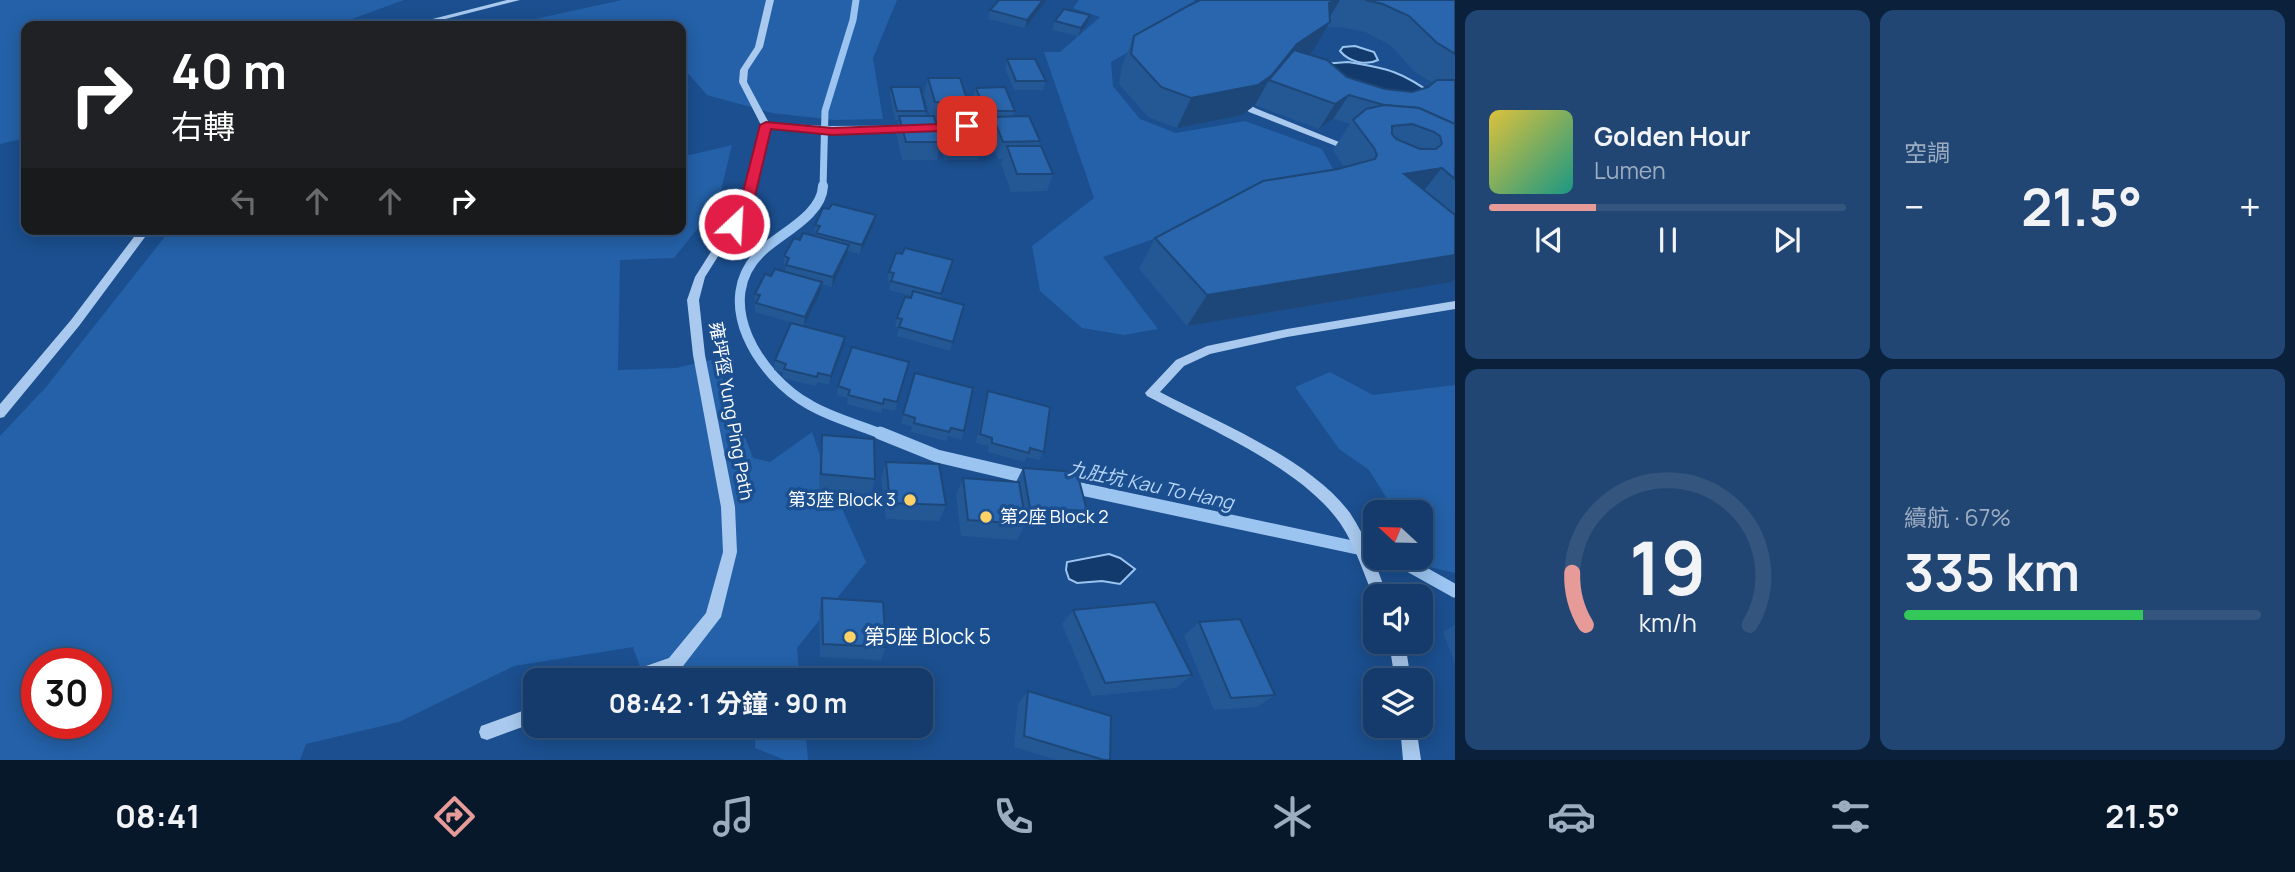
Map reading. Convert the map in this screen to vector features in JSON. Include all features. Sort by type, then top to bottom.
[{"type":"street","points":[[430,21],[516,0]]},
{"type":"street","points":[[770,0],[759,47],[744,70],[743,82],[752,94],[766,125],[832,131],[945,126],[1020,128]]},
{"type":"street","points":[[1253,88],[1243,98],[1245,105],[1251,110],[1339,144]]},
{"type":"street","name":"雍坪徑 Yung Ping Path","points":[[661,668],[674,663],[713,617],[730,552],[728,507],[699,355],[693,300],[700,278],[746,204],[766,125]]},
{"type":"street","points":[[0,413],[75,323],[141,235]]},
{"type":"street","points":[[1375,584],[1352,531],[1336,507],[1309,481],[1152,393],[1180,363],[1207,350],[1275,335],[1455,305]]},
{"type":"street","points":[[487,732],[523,719]]},
{"type":"street","points":[[1409,738],[1412,760]]},
{"type":"shaded area","points":[[0,0],[404,0],[347,21],[21,21],[21,139],[0,144]]},
{"type":"shaded area","points":[[622,0],[897,0],[873,58],[883,119],[835,120],[772,113],[707,95],[686,71],[686,21],[526,21]]},
{"type":"shaded area","points":[[1079,0],[1193,0],[1213,11],[1170,28],[1111,62],[1113,86],[1140,119],[1176,133],[1245,121],[1322,149],[1343,187],[1241,208],[1103,257],[1158,329],[1124,335],[1082,328],[1040,291],[1032,246],[1094,198],[1044,52],[1060,52],[1100,17],[1073,8]]},
{"type":"shaded area","points":[[1355,46],[1374,52],[1378,60],[1358,62],[1340,51],[1343,47]]},
{"type":"shaded area","points":[[1348,62],[1394,72],[1435,96],[1394,109],[1322,64]]},
{"type":"shaded area","points":[[732,145],[718,203],[674,258],[620,260],[618,370],[676,368],[715,359],[753,458],[770,462],[812,432],[826,473],[866,562],[797,648],[799,668],[640,668],[633,647],[514,666],[399,722],[306,744],[300,760],[0,760],[0,436],[46,387],[166,235],[686,235],[686,156]]},
{"type":"shaded area","points":[[1330,372],[1373,395],[1455,385],[1455,573],[1433,568],[1433,500],[1388,500],[1369,470],[1339,449],[1295,387]]},
{"type":"shaded area","points":[[1109,554],[1135,569],[1120,584],[1102,581],[1077,583],[1069,579],[1067,562]]},
{"type":"shaded area","points":[[755,738],[806,738],[808,760],[785,760],[755,748]]},
{"type":"building","points":[[999,0],[1043,0],[1027,20],[990,10]]},
{"type":"building","points":[[1200,0],[1337,0],[1329,3],[1330,22],[1297,44],[1272,75],[1258,85],[1191,98],[1161,87],[1131,54],[1134,36]]},
{"type":"building","points":[[1365,0],[1455,0],[1455,54],[1436,42],[1409,16],[1383,4]]},
{"type":"building","points":[[1064,9],[1090,15],[1081,28],[1055,21]]},
{"type":"building","points":[[1294,50],[1327,60],[1347,77],[1385,89],[1412,92],[1428,87],[1437,80],[1455,80],[1455,124],[1419,108],[1384,105],[1349,95],[1335,104],[1269,80]]},
{"type":"building","points":[[1007,59],[1035,59],[1046,81],[1016,81]]},
{"type":"building","points":[[928,78],[960,78],[968,103],[935,102]]},
{"type":"building","points":[[891,87],[920,87],[926,111],[897,111]]},
{"type":"building","points":[[1005,87],[1015,111],[985,111],[976,88]]},
{"type":"building","points":[[1384,105],[1419,108],[1455,124],[1455,179],[1442,168],[1404,174],[1455,215],[1455,255],[1207,295],[1155,238],[1263,181],[1338,169],[1375,159],[1377,155],[1374,148],[1353,120],[1366,109]],"holes":[[[1412,124],[1440,136],[1442,144],[1436,149],[1420,149],[1396,139],[1392,134],[1392,126]]]},
{"type":"building","points":[[899,116],[934,116],[941,142],[906,142]]},
{"type":"building","points":[[941,116],[974,116],[983,142],[948,142]]},
{"type":"building","points":[[1029,116],[1040,141],[1003,142],[993,117]]},
{"type":"building","points":[[1007,146],[1041,146],[1053,174],[1017,174]]},
{"type":"building","points":[[832,204],[876,215],[862,245],[816,233],[820,226],[815,225],[823,208],[829,209]]},
{"type":"building","points":[[803,233],[849,245],[833,277],[786,265],[789,258],[784,256],[794,238],[800,240]]},
{"type":"building","points":[[905,248],[953,260],[941,294],[891,281],[894,273],[889,272],[896,253],[902,254]]},
{"type":"building","points":[[775,269],[822,282],[805,317],[756,303],[760,295],[755,294],[765,274],[771,276]]},
{"type":"building","points":[[913,291],[964,305],[953,342],[899,327],[902,319],[897,318],[905,297],[911,298]]},
{"type":"building","points":[[791,323],[845,337],[831,376],[818,373],[817,377],[784,369],[786,364],[775,360]]},
{"type":"building","points":[[852,347],[909,362],[897,402],[884,399],[883,404],[848,395],[850,390],[838,386]]},
{"type":"building","points":[[915,373],[973,388],[964,431],[951,428],[949,432],[914,423],[915,418],[903,414]]},
{"type":"building","points":[[988,391],[1050,407],[1044,452],[1030,448],[1029,453],[992,443],[992,438],[980,434]]},
{"type":"building","points":[[822,435],[874,439],[875,479],[821,474]]},
{"type":"building","points":[[886,462],[939,464],[946,505],[890,503]]},
{"type":"building","points":[[1023,468],[1077,472],[1087,511],[1030,508]]},
{"type":"building","points":[[963,478],[1019,482],[1026,524],[968,520]]},
{"type":"building","name":"第5座 Block 5","points":[[822,598],[883,602],[886,647],[823,644]]},
{"type":"building","points":[[1155,602],[1192,675],[1105,683],[1073,610]]},
{"type":"building","points":[[1240,619],[1275,695],[1231,698],[1199,622]]},
{"type":"building","points":[[1028,691],[1111,716],[1110,760],[1024,736]]},
{"type":"waterway","name":"九肚坑 Kau To Hang","points":[[823,188],[825,111],[853,20],[856,0]]},
{"type":"waterway","name":"九肚坑 Kau To Hang","points":[[823,186],[816,206],[808,215],[762,251],[747,271],[740,292],[741,314],[747,336],[759,357],[791,392],[827,414],[884,435]]},
{"type":"waterway","name":"九肚坑 Kau To Hang","points":[[880,433],[937,456],[1031,478]]},
{"type":"waterway","name":"九肚坑 Kau To Hang","points":[[1067,486],[1363,549]]},
{"type":"waterway","name":"九肚坑 Kau To Hang","points":[[1417,570],[1455,591]]},
{"type":"place","name":"第3座 Block 3","points":[[910,500]]},
{"type":"place","name":"第2座 Block 2","points":[[986,517]]},
{"type":"place","name":"第5座 Block 5","points":[[850,637]]},
{"type":"route","points":[[734,224],[746,204],[766,125],[832,131],[967,126]]}]
